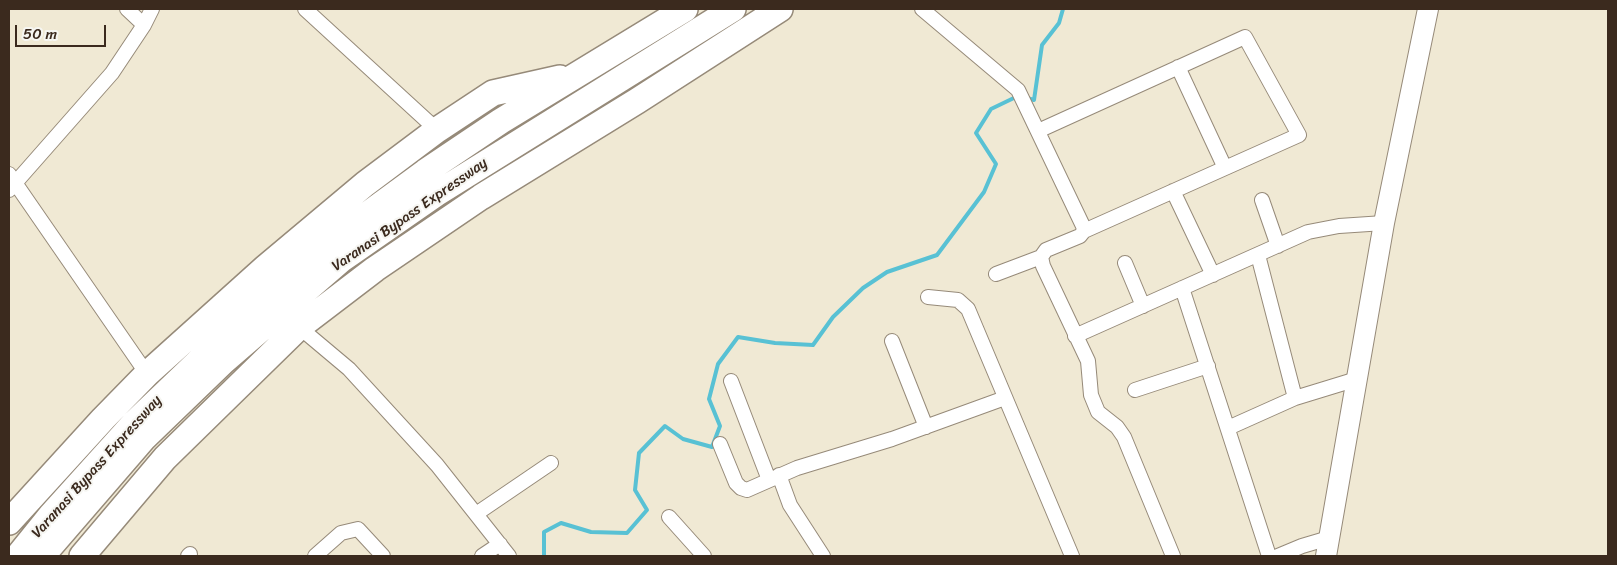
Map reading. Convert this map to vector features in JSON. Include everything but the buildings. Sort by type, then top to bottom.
[{"type":"highway","name":"Varanasi Bypass Expressway","points":[[18,556],[51,515],[133,424],[271,292],[324,246],[425,172],[501,121],[685,9]]},
{"type":"highway","name":"Varanasi Bypass Expressway","points":[[42,556],[62,530],[144,439],[224,361],[341,260],[436,194],[733,9]]},
{"type":"highway","points":[[82,556],[165,458],[299,327],[375,269],[486,193],[637,101],[780,9]]},
{"type":"highway","points":[[9,522],[102,418],[147,374],[259,274],[365,184],[437,130],[493,93],[578,74]]},
{"type":"street","points":[[127,9],[144,26]]},
{"type":"street","points":[[147,374],[11,183],[112,73],[144,26],[152,9]]},
{"type":"street","points":[[307,9],[437,130]]},
{"type":"street","points":[[922,9],[1021,96],[1084,231]]},
{"type":"street","points":[[1278,556],[1302,546],[1327,547],[1384,223],[1428,9]]},
{"type":"street","points":[[996,274],[1041,257],[1052,246],[1074,239],[1084,231],[1299,135],[1245,37],[1038,131]]},
{"type":"street","points":[[1178,67],[1225,168]]},
{"type":"street","points":[[1173,191],[1213,275]]},
{"type":"street","points":[[1262,200],[1278,246]]},
{"type":"street","points":[[1075,336],[1320,229],[1384,223]]},
{"type":"street","points":[[1258,255],[1295,398]]},
{"type":"street","points":[[1041,257],[1043,266],[1088,361],[1091,395],[1098,412],[1117,427],[1124,437],[1173,556]]},
{"type":"street","points":[[1125,263],[1143,306]]},
{"type":"street","points":[[1182,288],[1269,556]]},
{"type":"street","points":[[928,297],[958,300],[968,309],[1071,556]]},
{"type":"street","points":[[299,327],[350,369],[437,464],[509,556]]},
{"type":"street","points":[[892,341],[926,427]]},
{"type":"street","points":[[1135,390],[1208,366]]},
{"type":"street","points":[[1228,428],[1295,398],[1356,379]]},
{"type":"street","points":[[731,382],[774,478],[823,556]]},
{"type":"street","points":[[720,444],[736,483],[740,488],[747,490],[796,468],[926,427],[1005,398]]},
{"type":"street","points":[[476,514],[551,464]]},
{"type":"street","points":[[669,517],[704,556]]},
{"type":"street","points":[[315,556],[341,533],[358,529],[383,556]]},
{"type":"street","points":[[482,556],[500,544]]},
{"type":"waterway","points":[[1027,98],[1034,100],[1042,45],[1059,23],[1063,9]]},
{"type":"waterway","points":[[544,556],[544,532],[561,523],[591,532],[627,533],[647,510],[635,490],[639,453],[665,426],[683,439],[712,447],[720,426],[709,399],[718,364],[738,337],[775,343],[813,345],[833,317],[863,288],[887,272],[937,255],[984,192],[996,164],[976,133],[991,109],[1018,96]]}]
